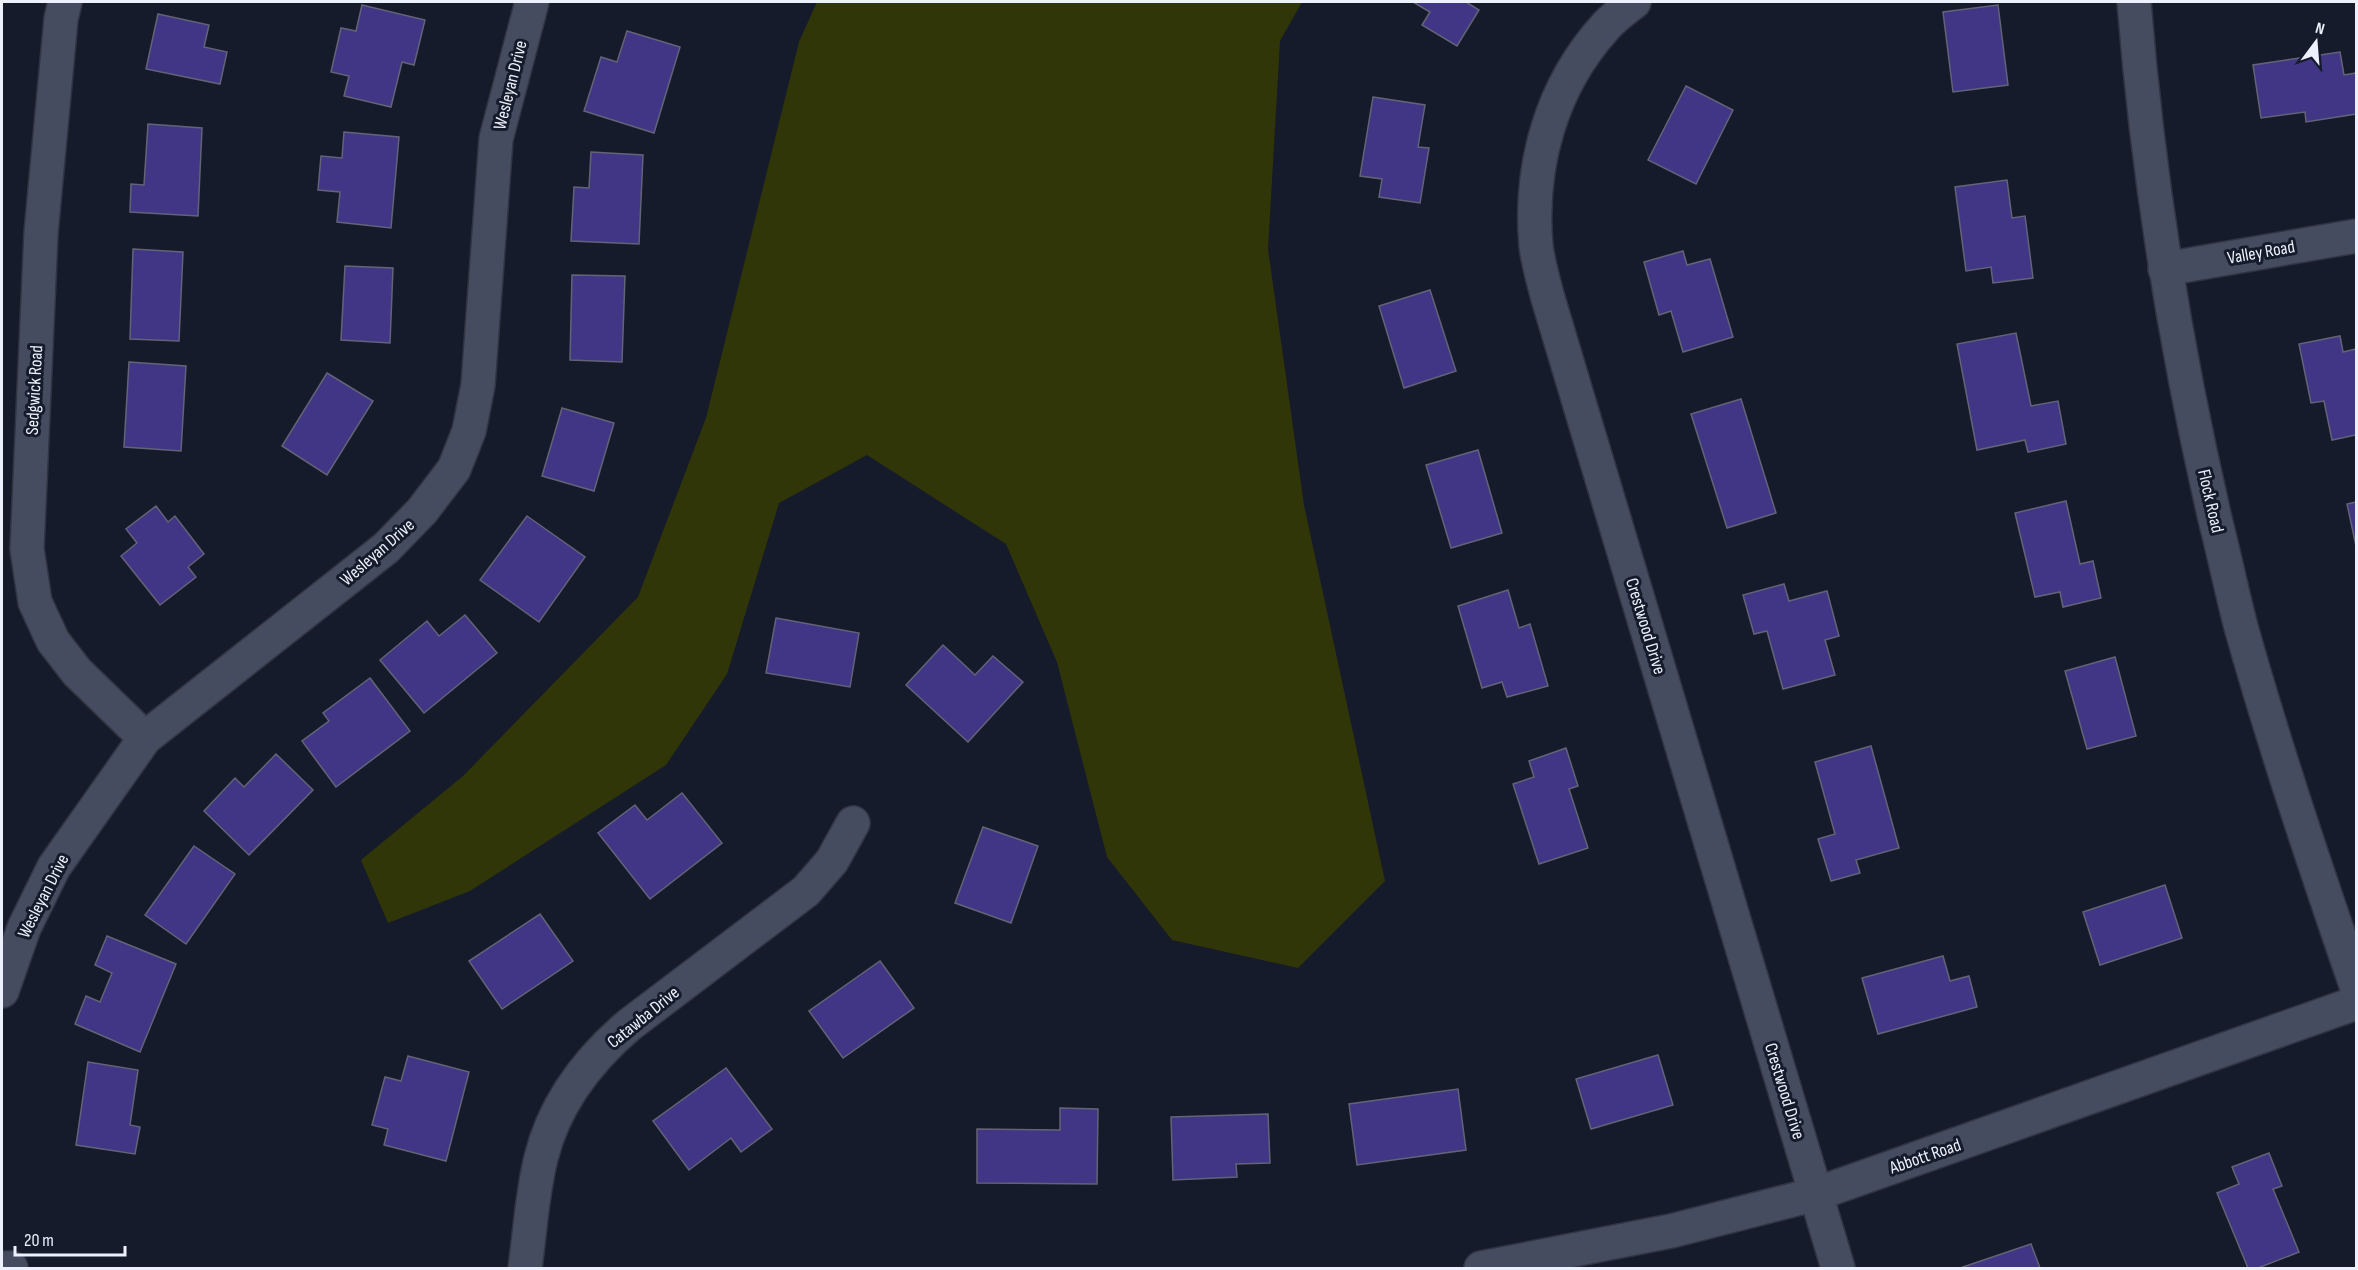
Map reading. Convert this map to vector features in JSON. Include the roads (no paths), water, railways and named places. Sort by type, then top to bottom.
[{"type":"street","name":"Sedgwick Road","points":[[65,2],[60,30],[41,233],[27,549],[35,602],[53,641],[76,672],[145,738]]},
{"type":"street","name":"Wesleyan Drive","points":[[2,991],[24,928],[54,867],[145,738],[386,548],[422,511],[454,469],[469,431],[478,385],[496,139],[532,2]]},
{"type":"street","name":"Crestwood Drive","points":[[1634,2],[1607,25],[1575,67],[1554,109],[1539,159],[1534,201],[1536,249],[1547,295],[1838,1269]]},
{"type":"street","name":"Flock Road","points":[[2134,2],[2140,81],[2165,269],[2197,443],[2241,625],[2294,806],[2356,985]]},
{"type":"street","name":"Valley Road","points":[[2165,269],[2356,236]]},
{"type":"street","name":"Catawba Drive","points":[[525,1269],[541,1158],[557,1113],[582,1072],[629,1024],[806,891],[832,861],[853,823]]},
{"type":"street","name":"Abbott Road","points":[[1481,1269],[1671,1231],[1816,1194],[2356,1003]]},
{"type":"street","points":[[2,1268],[11,1269]]}]
